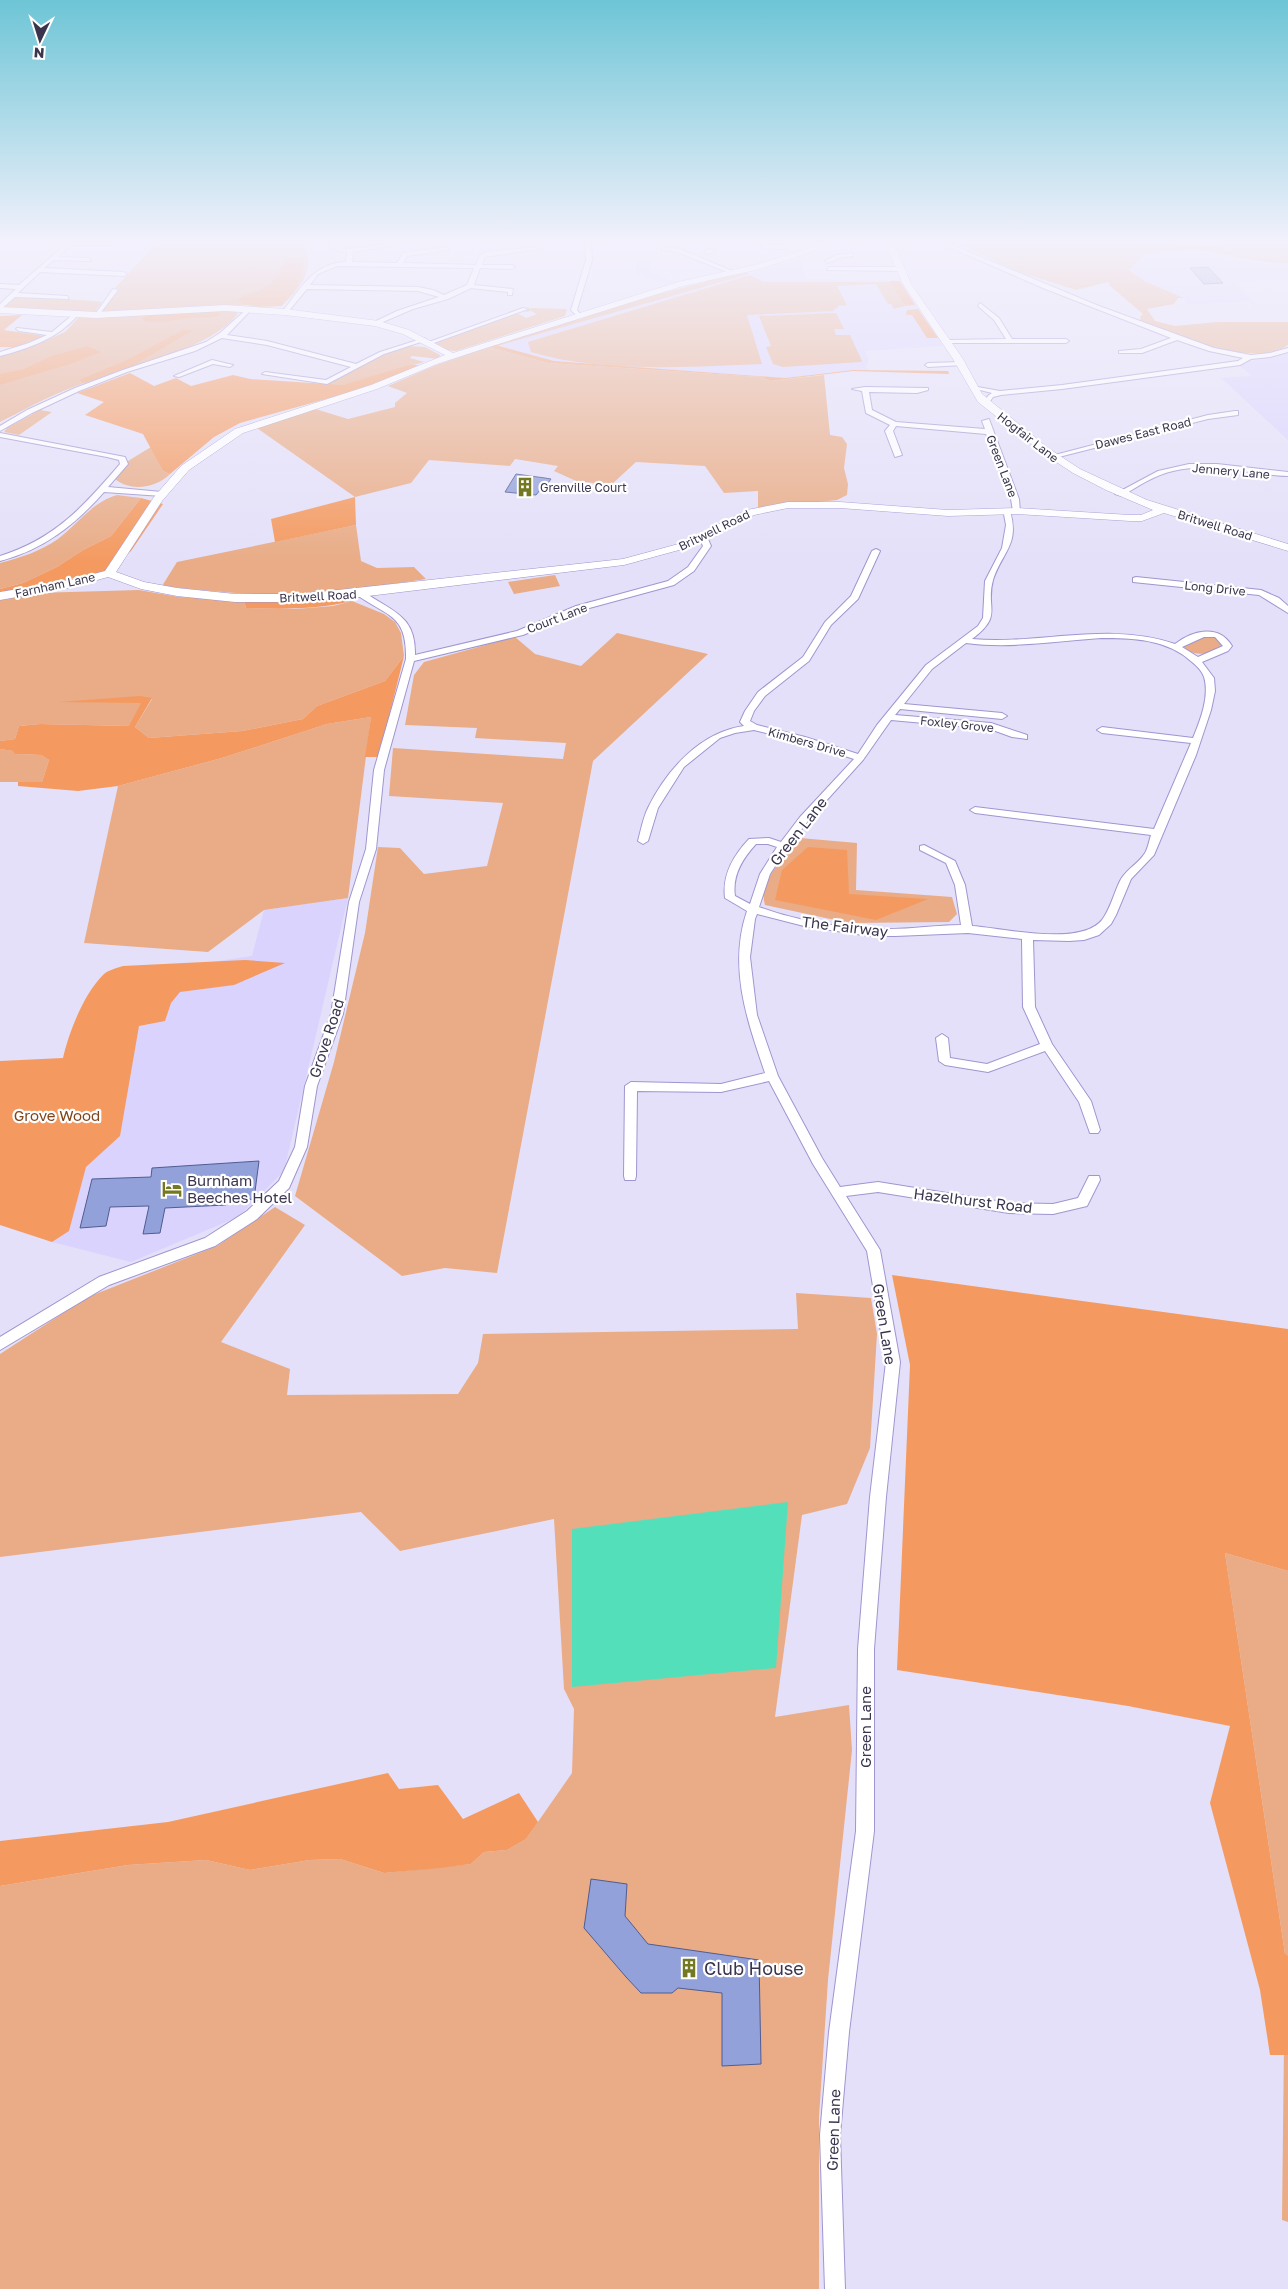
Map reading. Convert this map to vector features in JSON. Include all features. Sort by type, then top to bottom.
[{"type":"street","points":[[0,429],[47,403],[128,370],[193,350]]},
{"type":"street","points":[[294,350],[357,366]]},
{"type":"street","points":[[265,374],[327,382],[382,353],[394,350]]},
{"type":"street","points":[[442,350],[453,356]]},
{"type":"street","points":[[109,573],[162,494],[185,468],[239,431],[374,387],[472,350]]},
{"type":"street","name":"Hogfair Lane","points":[[953,350],[974,387],[986,403],[1052,456],[1119,494],[1162,510]]},
{"type":"street","points":[[1121,352],[1145,350]]},
{"type":"street","points":[[1218,350],[1250,357],[1279,354],[1288,350]]},
{"type":"street","points":[[1279,354],[1288,356]]},
{"type":"street","points":[[986,403],[991,396],[1000,393],[1062,387],[1240,362],[1250,357]]},
{"type":"street","points":[[158,362],[167,366]]},
{"type":"street","points":[[179,372],[212,362],[230,366]]},
{"type":"street","points":[[928,365],[961,364]]},
{"type":"street","points":[[974,387],[1000,393]]},
{"type":"street","points":[[854,389],[917,391],[926,389]]},
{"type":"street","points":[[865,389],[869,411],[894,424],[989,432]]},
{"type":"street","name":"Dawes East Road","points":[[1052,456],[1208,417],[1235,413]]},
{"type":"street","name":"Green Lane","points":[[835,2289],[830,2135],[839,2032],[865,1831],[866,1649],[878,1497],[893,1362],[873,1250],[838,1192],[816,1161],[772,1076],[751,1015],[744,960],[750,919],[765,874],[783,846],[804,819],[860,758],[893,711],[929,666],[967,641],[982,628],[987,618],[989,581],[1006,548],[1011,511],[1016,500],[986,421]]},
{"type":"street","points":[[894,424],[889,431],[898,455]]},
{"type":"street","points":[[0,435],[122,459],[124,464],[76,519],[54,536],[29,549],[0,559]]},
{"type":"street","name":"Jennery Lane","points":[[1119,494],[1164,471],[1177,467],[1204,467],[1288,474]]},
{"type":"street","points":[[102,489],[162,494]]},
{"type":"street","name":"Britwell Road","points":[[109,573],[141,585],[202,595],[268,598],[360,593],[624,562],[667,552],[703,537],[751,512],[788,505],[840,506],[948,513],[1011,511],[1142,518],[1162,510],[1288,548]]},
{"type":"street","name":"Court Lane","points":[[410,659],[520,633],[579,608],[671,583],[691,569],[707,546],[703,537]]},
{"type":"street","name":"Kimbers Drive","points":[[860,758],[802,739],[754,727],[745,722],[748,711],[777,680],[803,663],[817,645],[828,624],[855,598],[876,551]]},
{"type":"street","name":"Farnham Lane","points":[[0,596],[68,584],[109,573]]},
{"type":"street","name":"Long Drive","points":[[1136,580],[1254,592],[1276,600],[1288,610]]},
{"type":"street","name":"Grove Road","points":[[0,1344],[68,1301],[104,1281],[210,1242],[252,1215],[284,1184],[301,1147],[311,1086],[337,1014],[354,902],[371,849],[379,770],[410,659],[412,642],[410,632],[403,621],[360,593]]},
{"type":"street","points":[[1176,647],[1202,634],[1217,635],[1226,640],[1228,646],[1224,649],[1196,661]]},
{"type":"street","name":"The Fairway","points":[[783,846],[768,841],[753,841],[745,849],[732,871],[727,887],[730,898],[753,910],[826,926],[884,933],[967,929],[1062,938],[1094,934],[1108,922],[1127,878],[1149,854],[1182,780],[1207,710],[1209,679],[1196,661],[1176,647],[1143,638],[1106,635],[1010,645],[967,641]]},
{"type":"street","points":[[893,711],[1002,716]]},
{"type":"street","name":"Foxley Grove","points":[[893,711],[991,726],[1002,729],[1014,736],[1024,738]]},
{"type":"street","name":"Kimbers Drive","points":[[643,842],[653,808],[680,765],[717,736],[733,730],[754,727]]},
{"type":"street","points":[[1102,730],[1196,741]]},
{"type":"street","points":[[974,810],[1136,829],[1157,834]]},
{"type":"street","points":[[924,848],[950,861],[960,885],[967,929]]},
{"type":"street","points":[[1027,935],[1029,1007],[1047,1046],[1085,1101],[1094,1130]]},
{"type":"street","points":[[942,1038],[945,1061],[988,1068],[1047,1046]]},
{"type":"street","points":[[630,1176],[631,1086],[721,1088],[772,1076]]},
{"type":"street","name":"Hazelhurst Road","points":[[838,1192],[878,1187],[1009,1208],[1052,1209],[1082,1202],[1094,1180]]},
{"type":"shaded area","points":[[20,350],[182,350],[66,390],[0,422],[0,356]]},
{"type":"shaded area","points":[[395,350],[430,350],[440,355],[439,359],[412,356],[410,358],[424,362],[344,385],[323,385],[385,353]]},
{"type":"shaded area","points":[[480,350],[499,350],[548,363],[762,377],[770,381],[824,375],[830,435],[842,437],[847,444],[844,468],[848,484],[847,495],[837,500],[758,508],[758,491],[724,493],[705,466],[636,462],[611,485],[576,481],[554,471],[558,466],[515,459],[510,466],[429,460],[411,483],[355,497],[251,424],[309,407],[348,419],[395,407],[395,403],[407,393],[388,386],[434,366]]},
{"type":"shaded area","points":[[511,350],[883,350],[865,351],[869,359],[866,368],[870,371],[840,371],[785,378],[553,361]]},
{"type":"shaded area","points":[[530,350],[758,350],[762,364],[675,367],[615,366],[558,359],[531,352]]},
{"type":"shaded area","points":[[767,350],[857,350],[862,361],[783,367],[773,364]]},
{"type":"shaded area","points":[[1226,350],[1276,350],[1255,353]]},
{"type":"shaded area","points":[[1288,353],[1288,440],[1221,378],[1252,376],[1237,364]]},
{"type":"shaded area","points":[[40,410],[52,412],[19,435],[4,432],[7,428]]},
{"type":"shaded area","points":[[151,447],[163,471],[170,474],[158,483],[143,487],[128,486],[115,479],[128,461]]},
{"type":"shaded area","points":[[117,495],[141,498],[111,536],[83,550],[57,567],[23,583],[0,589],[0,563],[30,554],[45,547],[58,539],[93,508],[108,498]]},
{"type":"shaded area","points":[[356,525],[361,561],[377,568],[414,567],[426,579],[299,594],[236,593],[162,586],[177,562]]},
{"type":"shaded area","points":[[555,575],[560,586],[514,594],[508,582]]},
{"type":"shaded area","points":[[139,590],[179,597],[244,600],[246,608],[295,609],[333,606],[352,601],[384,614],[395,622],[401,633],[404,656],[385,681],[317,706],[303,719],[242,731],[149,738],[135,727],[152,699],[68,702],[142,702],[130,726],[40,724],[19,726],[15,739],[0,741],[0,599],[35,593]]},
{"type":"shaded area","points":[[617,633],[708,654],[593,761],[497,1273],[445,1268],[402,1276],[295,1196],[334,1062],[365,933],[378,847],[400,848],[424,874],[487,866],[503,803],[389,796],[393,748],[563,759],[566,743],[475,738],[477,728],[405,725],[414,675],[424,662],[515,637],[535,654],[581,666]]},
{"type":"shaded area","points":[[1204,636],[1213,637],[1221,641],[1223,647],[1204,654],[1184,649],[1185,644]]},
{"type":"shaded area","points":[[371,717],[348,898],[264,910],[208,952],[84,943],[118,786],[222,758],[327,724]]},
{"type":"shaded area","points":[[0,749],[14,751],[15,754],[41,755],[49,760],[42,782],[0,782]]},
{"type":"shaded area","points":[[800,838],[857,843],[856,890],[952,897],[957,914],[949,922],[849,923],[765,905],[765,887],[769,878]]},
{"type":"shaded area","points":[[348,898],[284,1171],[238,1217],[131,1262],[52,1242],[2,1225],[119,976],[252,956],[264,910]]},
{"type":"shaded area","points":[[275,1207],[305,1225],[221,1342],[290,1369],[287,1395],[458,1394],[478,1363],[483,1334],[798,1329],[796,1293],[871,1298],[877,1334],[870,1448],[847,1504],[802,1515],[775,1717],[849,1705],[852,1750],[828,1980],[819,2117],[819,2289],[0,2289],[0,1886],[128,1865],[206,1860],[250,1870],[310,1860],[340,1859],[384,1873],[471,1864],[484,1852],[507,1850],[526,1839],[572,1773],[574,1709],[564,1689],[554,1519],[400,1551],[361,1512],[0,1557],[0,1354],[88,1297],[217,1246]]},
{"type":"shaded area","points":[[788,1502],[776,1668],[572,1687],[572,1529]]},
{"type":"shaded area","points":[[1225,1553],[1288,1571],[1288,2222],[1282,2220],[1285,1954]]},
{"type":"green space","points":[[74,350],[96,350],[101,352],[73,363],[0,385],[0,374],[24,369],[52,356]]},
{"type":"green space","points":[[146,350],[160,350],[131,367],[84,383],[79,380]]},
{"type":"green space","points":[[499,350],[513,350],[554,361],[785,378],[853,370],[948,371],[949,374],[853,371],[770,381],[762,377],[548,363]]},
{"type":"green space","points":[[409,365],[419,365],[373,386],[240,423],[214,437],[170,474],[163,471],[143,434],[85,415],[104,402],[77,393],[130,373],[154,386],[176,378],[191,386],[233,375],[250,379],[343,385]]},
{"type":"green space","points":[[355,497],[356,525],[275,542],[271,519]]},
{"type":"green space","points":[[141,498],[163,504],[131,551],[108,571],[0,594],[0,589],[23,583],[57,567],[83,550],[111,536]]},
{"type":"green space","points":[[330,598],[352,601],[313,607],[273,609],[246,608],[244,600]]},
{"type":"green space","points":[[404,656],[379,757],[365,757],[371,717],[327,724],[222,758],[118,786],[78,791],[18,786],[18,782],[42,782],[49,760],[41,755],[15,754],[13,751],[0,749],[0,741],[15,739],[19,726],[40,724],[129,726],[141,703],[58,702],[140,696],[152,698],[135,727],[149,738],[242,731],[303,719],[317,706],[385,681]]},
{"type":"green space","points":[[808,847],[847,850],[849,894],[928,899],[876,920],[775,900],[782,870]]},
{"type":"green space","name":"Grove Wood","points":[[245,960],[285,963],[234,985],[180,992],[171,1003],[165,1021],[139,1026],[120,1136],[86,1167],[69,1231],[52,1242],[0,1225],[0,1061],[63,1058],[73,1025],[90,991],[104,974],[111,970],[123,966]]},
{"type":"green space","points":[[892,1275],[1288,1329],[1288,1571],[1225,1553],[1285,1954],[1288,1956],[1288,2055],[1270,2055],[1260,1990],[1210,1803],[1230,1726],[1128,1706],[897,1670],[910,1365]]},
{"type":"green space","points":[[388,1773],[399,1789],[438,1785],[463,1819],[519,1793],[538,1822],[526,1839],[507,1850],[484,1852],[471,1864],[440,1868],[384,1873],[340,1859],[310,1860],[250,1870],[206,1860],[128,1865],[0,1886],[0,1841],[168,1822]]},
{"type":"building","name":"Grenville Court","points":[[516,474],[551,479],[543,490],[540,490],[536,495],[505,492]]},
{"type":"building","name":"Burnham Beeches Hotel","points":[[259,1161],[254,1199],[227,1201],[226,1205],[165,1208],[160,1233],[143,1234],[149,1206],[110,1207],[106,1226],[80,1228],[92,1179],[151,1177],[152,1168]]},
{"type":"building","name":"Club House","points":[[591,1879],[627,1884],[625,1916],[648,1944],[759,1960],[761,2064],[722,2066],[722,1993],[678,1988],[672,1993],[641,1993],[626,1977],[584,1928]]},
{"type":"place","name":"Grenville Court","points":[[525,487]]},
{"type":"place","name":"Burnham Beeches Hotel","points":[[172,1189]]},
{"type":"place","name":"Club House","points":[[689,1968]]}]
